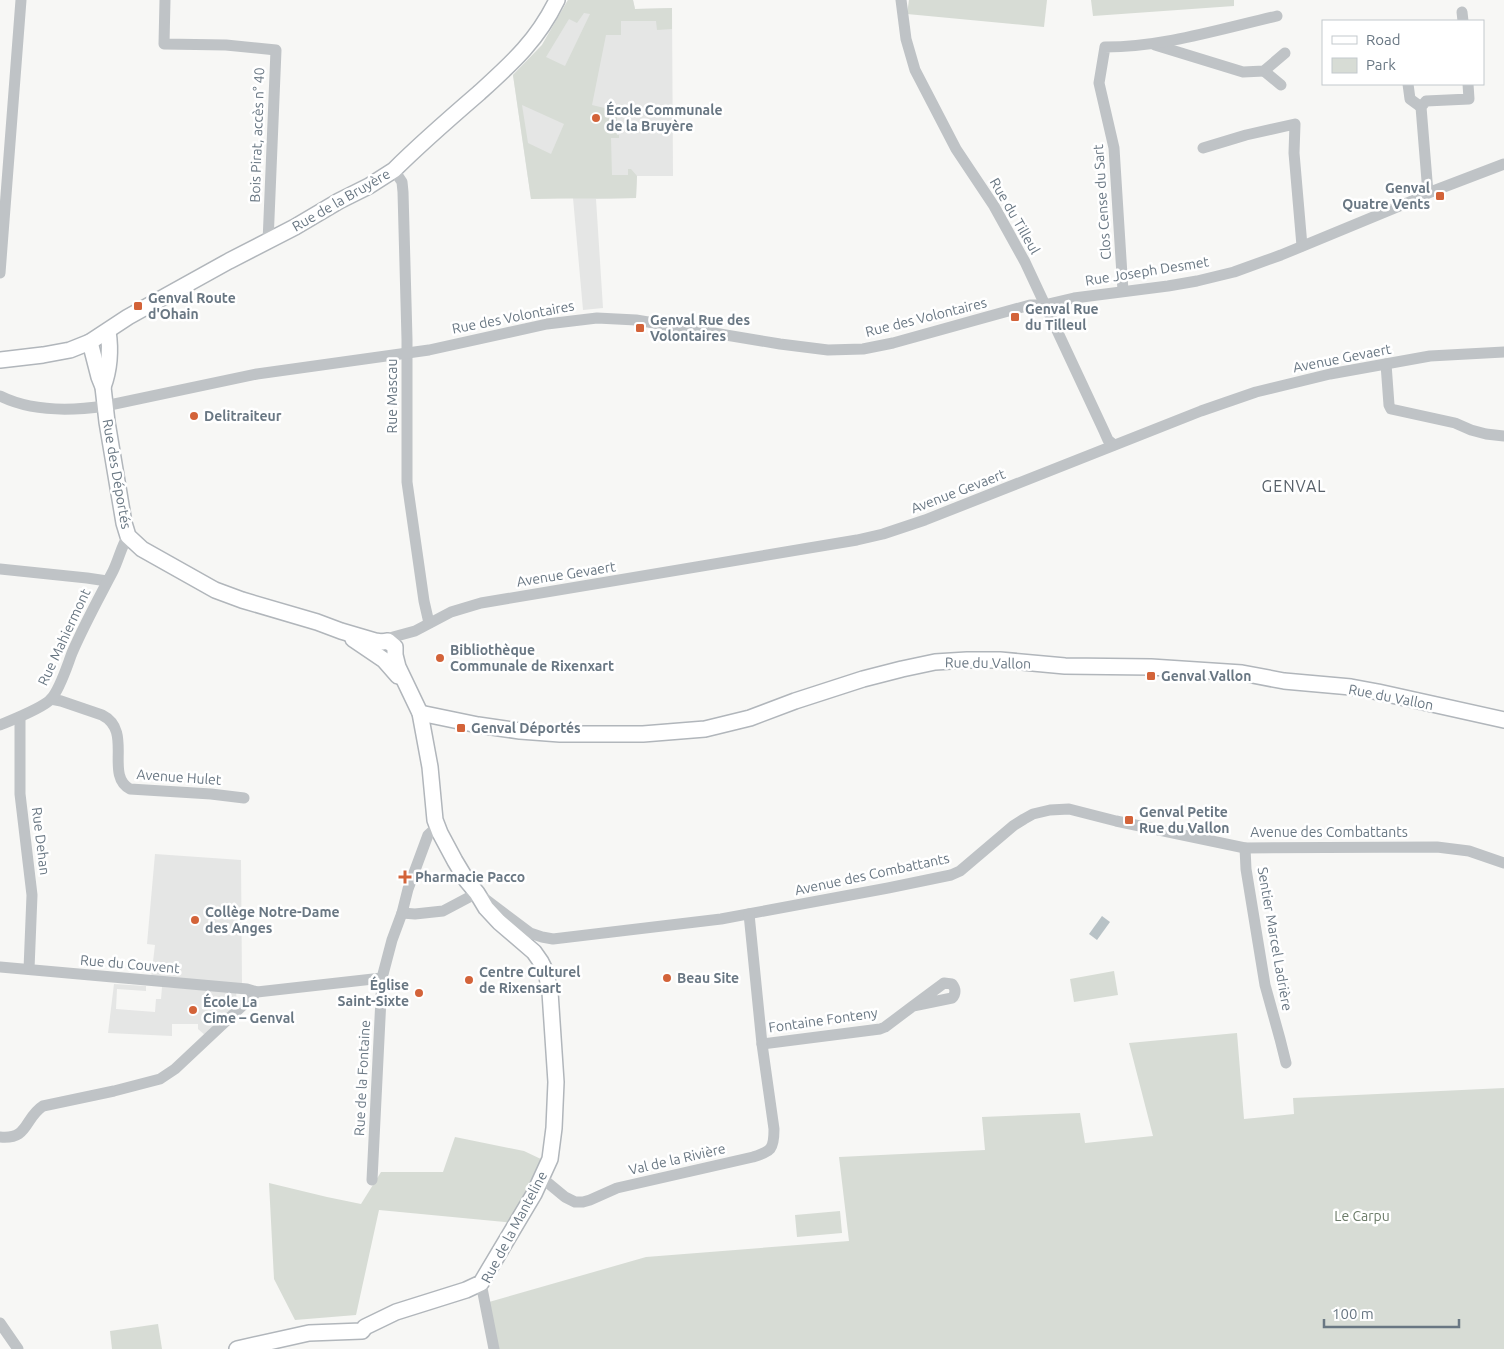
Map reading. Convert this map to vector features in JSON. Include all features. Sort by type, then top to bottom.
[{"type":"street","points":[[0,273],[21,0]]},
{"type":"street","name":"Bois Pirat, accès n° 40","points":[[166,0],[164,44],[226,45],[276,50],[268,242]]},
{"type":"street","name":"Rue de la Bruyère","points":[[0,360],[56,353],[90,342],[128,317],[229,261],[268,242],[394,170],[526,48],[541,28],[557,0]]},
{"type":"street","name":"Rue du Tilleul","points":[[901,0],[906,39],[915,70],[956,149],[994,206],[1009,233],[1108,440],[1114,445]]},
{"type":"street","points":[[1153,45],[1277,16]]},
{"type":"street","points":[[1153,45],[1243,72],[1264,71],[1285,53]]},
{"type":"street","name":"Clos Cense du Sart","points":[[1123,291],[1114,148],[1099,83],[1105,47],[1153,45]]},
{"type":"street","points":[[1264,71],[1281,84]]},
{"type":"street","points":[[1408,85],[1410,99],[1421,107]]},
{"type":"street","points":[[1428,193],[1421,107],[1426,101],[1469,99],[1468,85]]},
{"type":"street","points":[[1203,148],[1246,135],[1295,124],[1294,153],[1302,246]]},
{"type":"street","name":"Rue Joseph Desmet","points":[[1044,305],[1074,298],[1168,286],[1206,279],[1255,265],[1428,193],[1504,164]]},
{"type":"street","name":"Rue Mascau","points":[[394,170],[402,182],[403,192],[407,354],[407,482],[424,601],[429,623]]},
{"type":"street","name":"Rue des Volontaires","points":[[0,396],[39,407],[84,409],[257,374],[407,354],[547,324],[597,318],[636,320],[828,350],[863,349],[893,343],[1030,306],[1044,305]]},
{"type":"street","name":"Rue des Déportés","points":[[103,387],[110,362],[108,331]]},
{"type":"street","name":"Rue des Déportés","points":[[90,342],[103,387],[124,523],[128,536],[142,549],[215,590],[317,622],[387,651]]},
{"type":"street","name":"Avenue Gevaert","points":[[387,651],[415,631],[451,612],[491,601],[690,569],[883,534],[925,520],[1200,411],[1256,392],[1304,380],[1430,356],[1504,352]]},
{"type":"street","points":[[1386,364],[1389,405],[1392,409],[1456,423],[1478,432],[1504,436]]},
{"type":"street","name":"Rue Mahiermont","points":[[0,725],[20,717],[51,699],[62,680],[84,626],[114,570],[122,544],[128,536]]},
{"type":"street","points":[[0,569],[87,578],[107,582]]},
{"type":"street","name":"Rue de la Manteline","points":[[387,651],[398,667],[420,713],[430,767],[435,820],[455,861],[486,908],[499,922],[534,952],[542,962],[550,992],[556,1082],[554,1128],[550,1159],[542,1178],[516,1225],[481,1283],[494,1349]]},
{"type":"street","name":"Rue du Vallon","points":[[420,713],[478,725],[560,734],[643,734],[705,730],[750,718],[795,701],[894,671],[936,662],[1000,660],[1065,666],[1151,667],[1242,673],[1284,681],[1360,689],[1407,697],[1504,720]]},
{"type":"street","name":"Avenue Hulet","points":[[51,699],[102,715],[113,723],[118,740],[120,778],[125,787],[130,790],[211,794],[244,798]]},
{"type":"street","name":"Rue Dehan","points":[[20,717],[20,794],[32,896],[29,969]]},
{"type":"street","name":"Avenue des Combattants","points":[[477,893],[530,933],[553,939],[636,930],[749,914],[951,875],[960,871],[1013,826],[1024,819],[1050,810],[1069,809],[1116,822],[1245,848],[1437,847],[1469,851],[1504,863]]},
{"type":"street","name":"Rue de la Fontaine","points":[[372,1180],[382,978],[408,889],[428,835],[438,826]]},
{"type":"street","name":"Sentier Marcel Ladrière","points":[[1245,848],[1246,870],[1265,986],[1286,1063]]},
{"type":"street","points":[[402,913],[415,914],[443,911],[477,893]]},
{"type":"street","name":"Val de la Rivière","points":[[542,1178],[565,1197],[575,1202],[583,1202],[617,1188],[769,1151],[774,1142],[774,1129],[762,1044],[749,914]]},
{"type":"street","name":"Rue du Couvent","points":[[0,967],[247,989],[257,992],[382,978]]},
{"type":"street","points":[[0,1138],[11,1138],[19,1135],[36,1112],[43,1106],[160,1079],[174,1069],[257,992]]},
{"type":"street","name":"Fontaine Fonteny","points":[[762,1044],[880,1029],[913,1006]]},
{"type":"street","points":[[237,1349],[309,1333],[362,1331],[365,1327],[396,1312],[466,1290],[481,1283]]},
{"type":"street","points":[[0,1323],[18,1349]]},
{"type":"shaded area","name":"École Communale de la Bruyère","points":[[568,0],[633,0],[635,9],[672,8],[673,176],[637,176],[636,198],[596,199],[603,308],[583,310],[573,198],[531,199],[513,75],[542,45]]},
{"type":"shaded area","name":"Collège Notre-Dame des Anges","points":[[155,854],[241,860],[242,984],[151,978],[155,945],[147,944]]},
{"type":"shaded area","points":[[1102,916],[1110,922],[1097,940],[1089,934]]},
{"type":"shaded area","name":"École La Cime – Genval","points":[[114,984],[146,986],[146,991],[117,989],[116,1009],[155,1012],[156,999],[161,999],[162,987],[236,991],[237,1004],[225,1013],[225,1018],[205,1035],[198,1029],[198,1024],[172,1024],[172,1036],[108,1033]]},
{"type":"green space","points":[[568,0],[633,0],[635,9],[672,8],[672,29],[657,30],[656,21],[621,21],[621,35],[606,35],[592,105],[617,111],[617,135],[619,135],[619,138],[611,138],[612,175],[628,175],[628,169],[631,169],[637,176],[636,198],[531,199],[513,75],[542,45]],"holes":[[[584,13],[590,14],[565,66],[546,57],[569,19],[577,23]],[[522,105],[564,124],[551,154],[528,143]]]},
{"type":"green space","points":[[909,0],[1047,0],[1044,27],[907,14]]},
{"type":"green space","points":[[1091,0],[1234,0],[1234,6],[1093,16]]},
{"type":"green space","points":[[1114,971],[1118,995],[1074,1002],[1070,979]]},
{"type":"green space","name":"Le Carpu","points":[[1237,1033],[1244,1119],[1294,1114],[1293,1098],[1504,1088],[1504,1349],[499,1349],[489,1302],[646,1257],[849,1241],[839,1157],[985,1150],[982,1117],[1080,1113],[1085,1143],[1153,1136],[1129,1043]]},
{"type":"green space","points":[[455,1137],[524,1151],[543,1160],[514,1223],[379,1210],[356,1315],[295,1320],[274,1279],[269,1183],[361,1204],[381,1172],[443,1172]]},
{"type":"green space","points":[[840,1211],[842,1233],[797,1237],[795,1215]]},
{"type":"green space","points":[[158,1324],[162,1349],[112,1349],[110,1331]]},
{"type":"place","name":"École Communale de la Bruyère","points":[[596,118]]},
{"type":"place","name":"Genval Quatre Vents","points":[[1440,196]]},
{"type":"place","name":"Genval Route d'Ohain","points":[[138,306]]},
{"type":"place","name":"Genval Rue du Tilleul","points":[[1015,317]]},
{"type":"place","name":"Genval Rue des Volontaires","points":[[640,328]]},
{"type":"place","name":"Delitraiteur","points":[[194,416]]},
{"type":"place","name":"Bibliothèque Communale de Rixenxart","points":[[440,658]]},
{"type":"place","name":"Genval Vallon","points":[[1151,676]]},
{"type":"place","name":"Genval Déportés","points":[[461,728]]},
{"type":"place","name":"Genval Petite Rue du Vallon","points":[[1129,820]]},
{"type":"place","name":"Pharmacie Pacco","points":[[405,877]]},
{"type":"place","name":"Collège Notre-Dame des Anges","points":[[195,920]]},
{"type":"place","name":"Beau Site","points":[[667,978]]},
{"type":"place","name":"Centre Culturel de Rixensart","points":[[469,980]]},
{"type":"place","name":"Église Saint-Sixte","points":[[419,993]]},
{"type":"place","name":"École La Cime – Genval","points":[[193,1010]]},
{"type":"district","name":"GENVAL","points":[[1294,486]]}]
